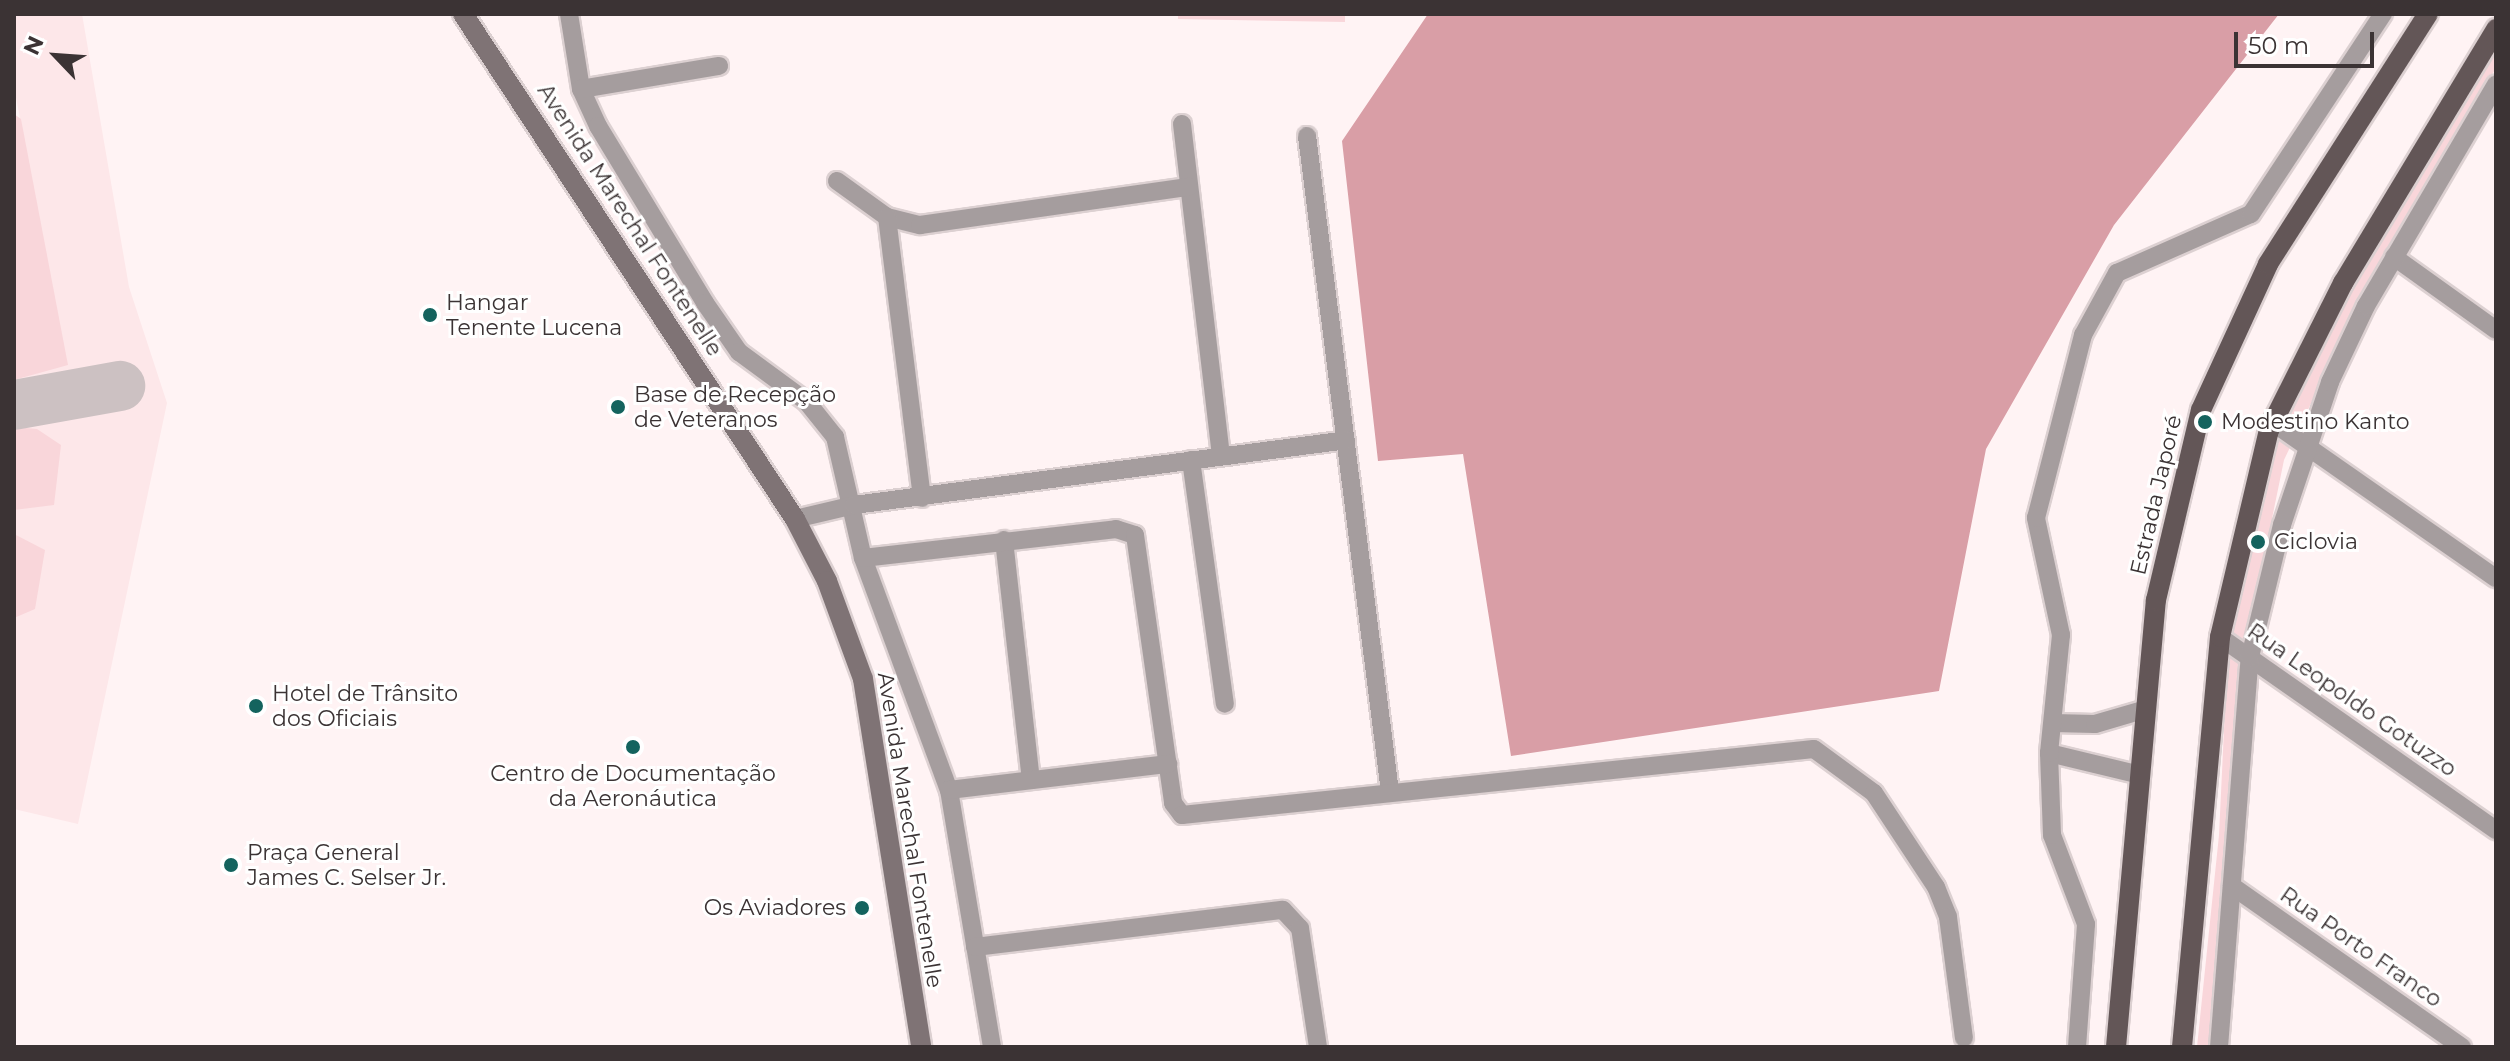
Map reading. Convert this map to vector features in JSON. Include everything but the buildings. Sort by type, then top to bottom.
[{"type":"main road","name":"Avenida Marechal Fontenelle","points":[[463,14],[795,519],[863,679],[921,1047]]},
{"type":"main road","name":"Estrada Japoré","points":[[2116,1047],[2156,600],[2180,486],[2220,362],[2268,264],[2428,14]]},
{"type":"main road","points":[[2182,1047],[2220,637],[2272,422],[2343,283],[2496,29]]},
{"type":"street","points":[[569,14],[581,89],[739,352],[807,402],[835,437],[854,505],[863,558],[949,790],[992,1047]]},
{"type":"street","points":[[2077,1047],[2086,924],[2052,835],[2049,753],[2061,635],[2038,539],[2038,493],[2098,302],[2117,273],[2141,257],[2251,214],[2383,14]]},
{"type":"street","points":[[581,89],[719,66]]},
{"type":"street","points":[[2219,1047],[2250,657],[2307,443],[2394,257],[2496,84]]},
{"type":"street","points":[[1182,124],[1221,454]]},
{"type":"street","points":[[1307,136],[1390,792]]},
{"type":"street","points":[[837,181],[887,217],[920,225],[1188,187]]},
{"type":"street","points":[[887,217],[922,498]]},
{"type":"street","points":[[2394,257],[2496,330]]},
{"type":"street","points":[[2272,422],[2307,443],[2496,578]]},
{"type":"street","points":[[795,519],[854,505],[922,498],[1221,454],[1346,440]]},
{"type":"street","points":[[1191,460],[1225,704]]},
{"type":"street","points":[[863,558],[1116,529],[1135,535],[1173,803],[1191,817],[1390,792],[1814,749],[1874,793],[1936,887],[1948,917],[1964,1038]]},
{"type":"street","points":[[1004,540],[1031,779]]},
{"type":"street","name":"Rua Leopoldo Gotuzzo","points":[[2220,637],[2496,830]]},
{"type":"street","points":[[2053,723],[2095,724],[2146,709]]},
{"type":"street","points":[[2049,753],[2140,775]]},
{"type":"street","points":[[949,790],[1168,764]]},
{"type":"street","name":"Rua Porto Franco","points":[[2232,886],[2462,1047]]},
{"type":"street","points":[[975,947],[1283,910],[1300,928],[1318,1047]]},
{"type":"shaded area","points":[[14,14],[82,14],[129,287],[167,403],[78,824],[14,809],[14,380],[67,364],[14,87]]},
{"type":"shaded area","points":[[1178,14],[1345,14],[1345,22],[1178,19]]},
{"type":"shaded area","points":[[1428,14],[2279,14],[2114,225],[1986,449],[1939,691],[1511,756],[1463,454],[1378,461],[1342,141]]},
{"type":"shaded area","name":"Ciclovia","points":[[2496,44],[2496,68],[2375,269],[2284,460],[2250,626],[2211,1047],[2197,1047],[2219,835],[2229,625],[2271,455],[2358,264]]},
{"type":"shaded area","points":[[14,114],[21,119],[68,365],[14,380]]},
{"type":"shaded area","points":[[14,427],[37,429],[61,445],[54,505],[14,510]]},
{"type":"shaded area","points":[[14,534],[45,550],[35,609],[14,618]]},
{"type":"taxiway","points":[[14,405],[120,386]]},
{"type":"place","name":"Hangar Tenente Lucena","points":[[430,315]]},
{"type":"place","name":"Base de Recepção de Veteranos","points":[[618,407]]},
{"type":"place","name":"Modestino Kanto","points":[[2205,422]]},
{"type":"place","name":"Ciclovia","points":[[2258,542]]},
{"type":"place","name":"Hotel de Trânsito dos Oficiais","points":[[256,706]]},
{"type":"place","name":"Centro de Documentação da Aeronáutica","points":[[633,747]]},
{"type":"place","name":"Praça General James C. Selser Jr.","points":[[231,865]]},
{"type":"place","name":"Os Aviadores","points":[[862,908]]}]
